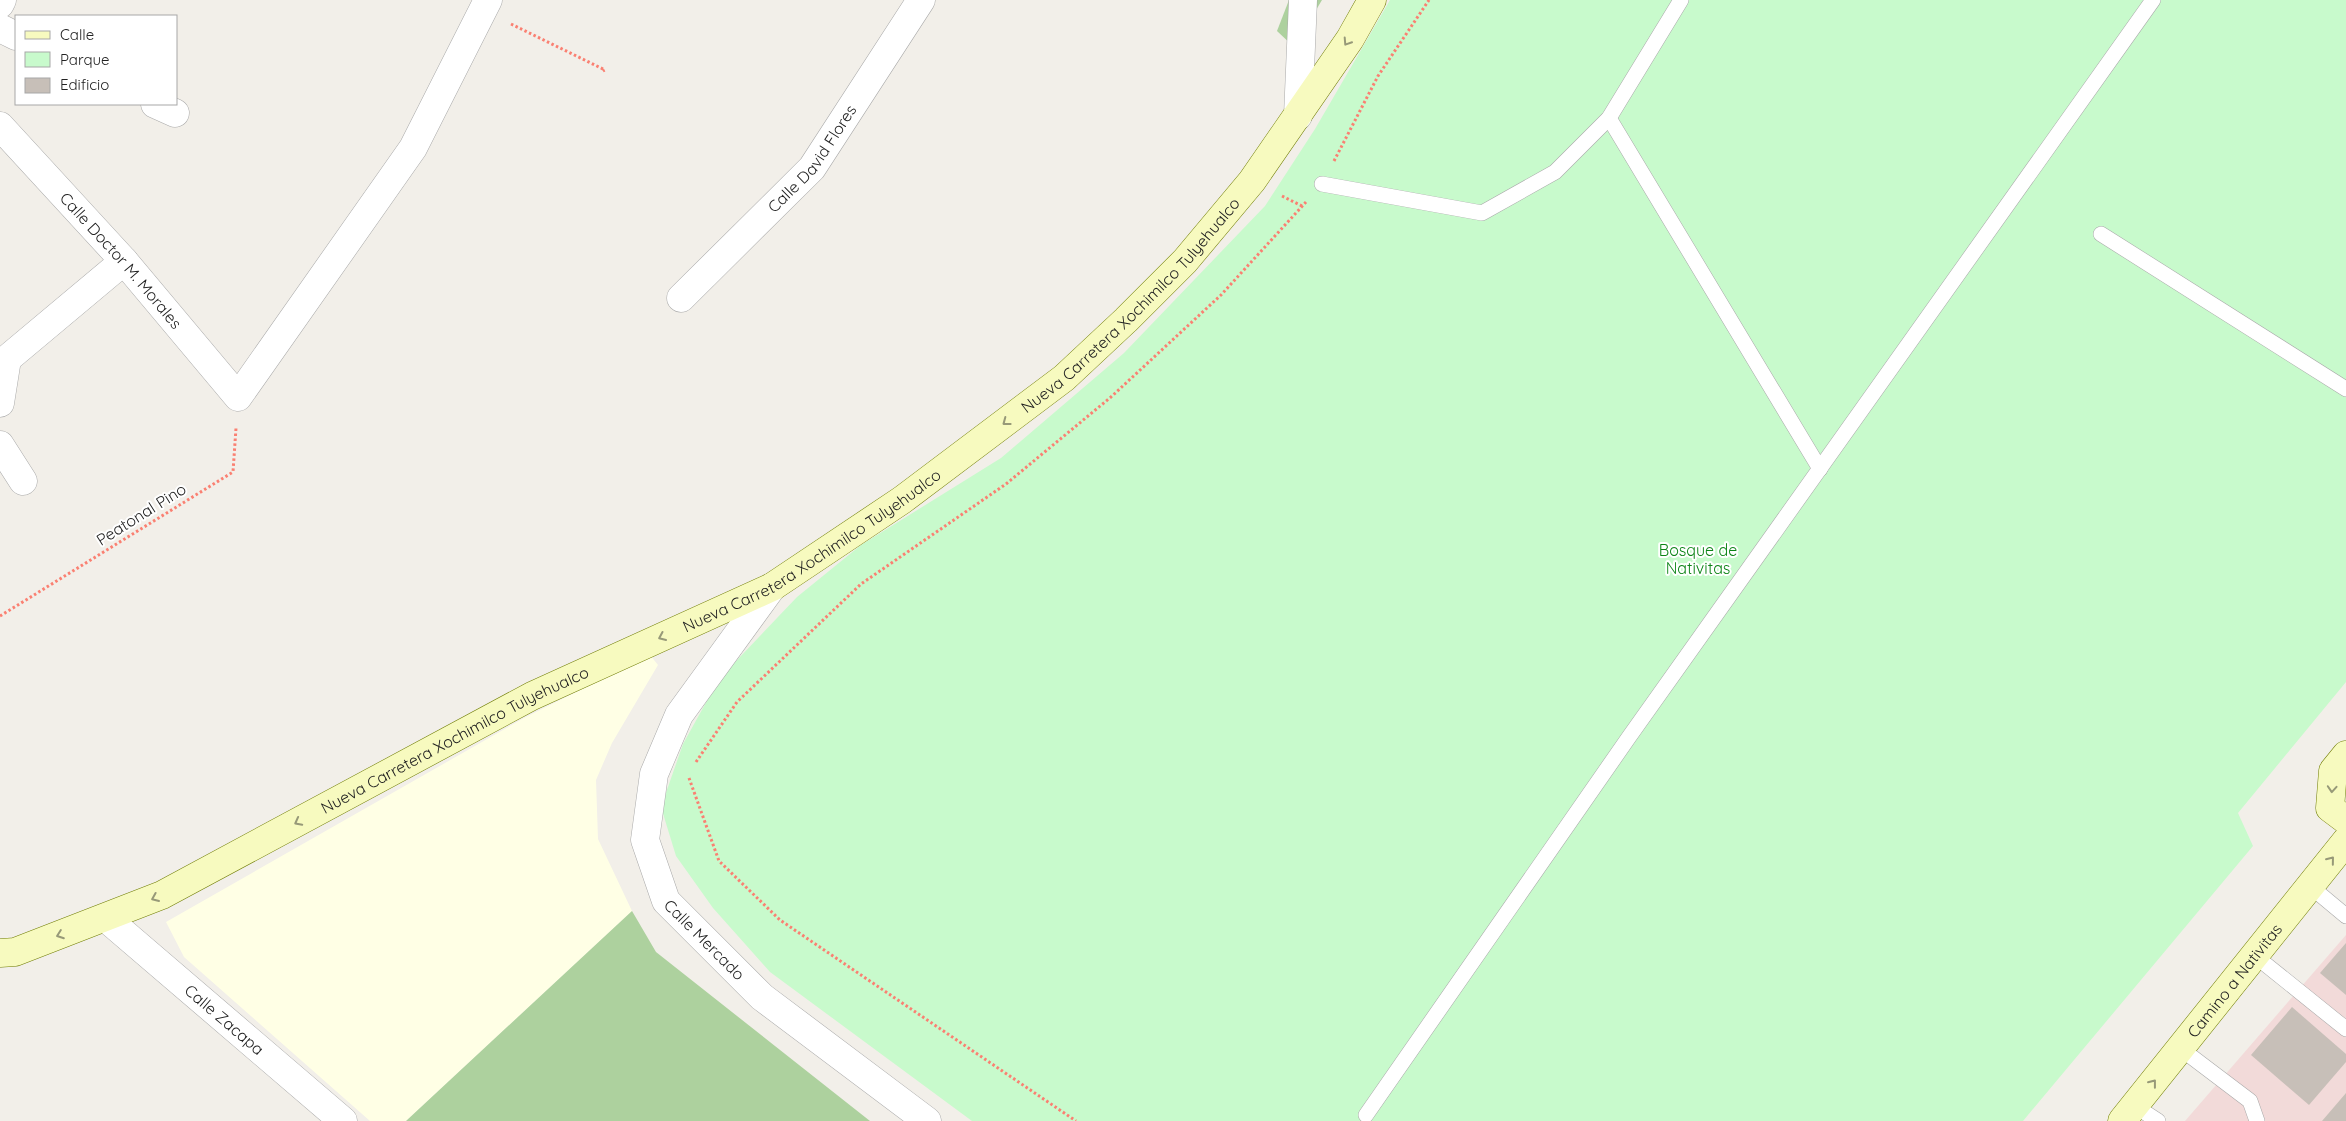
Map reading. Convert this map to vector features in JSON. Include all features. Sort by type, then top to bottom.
[{"type":"main road","name":"Nueva Carretera Xochimilco Tulyehualco","points":[[0,953],[15,952],[162,895],[532,696],[772,588],[902,500],[1064,378],[1126,320],[1185,260],[1252,181],[1350,39],[1372,0]]},
{"type":"main road","points":[[2346,755],[2333,771],[2330,808],[2346,820]]},
{"type":"main road","name":"Camino a Nativitas","points":[[2128,1114],[2346,841]]},
{"type":"street","points":[[0,4],[2,0]]},
{"type":"street","name":"Calle David Flores","points":[[680,298],[812,168],[921,0]]},
{"type":"street","points":[[1298,116],[1303,0]]},
{"type":"street","points":[[238,397],[413,148],[486,5]]},
{"type":"street","points":[[0,28],[15,36]]},
{"type":"street","name":"Calle Doctor M. Morales","points":[[0,126],[124,261],[238,397]]},
{"type":"street","points":[[0,403],[7,359],[124,261]]},
{"type":"street","points":[[0,445],[23,481]]},
{"type":"street","name":"Calle Mercado","points":[[772,588],[678,715],[654,774],[645,840],[666,901],[762,997],[927,1121]]},
{"type":"street","name":"Calle Zacapa","points":[[106,918],[343,1121]]},
{"type":"lane","points":[[1322,184],[1482,213],[1555,172],[1609,118],[1681,0]]},
{"type":"lane","points":[[1366,1115],[1820,469],[2153,0]]},
{"type":"lane","points":[[1609,118],[1820,469]]},
{"type":"lane","points":[[2101,234],[2346,389]]},
{"type":"lane","points":[[2310,886],[2346,916]]},
{"type":"lane","points":[[2254,955],[2346,1029]]},
{"type":"lane","points":[[2180,1048],[2250,1101],[2257,1121]]},
{"type":"lane","points":[[2128,1114],[2158,1121]]},
{"type":"path","points":[[693,767],[737,702],[861,584],[1006,484],[1111,397],[1221,294],[1322,184],[1378,76],[1429,0]]},
{"type":"path","points":[[486,5],[605,70],[603,71]]},
{"type":"path","name":"Peatonal Pino","points":[[0,616],[233,472],[238,397]]},
{"type":"path","points":[[688,775],[719,861],[780,920],[1076,1121]]},
{"type":"shaded area","points":[[650,655],[658,665],[612,743],[596,780],[598,839],[632,911],[406,1121],[370,1121],[184,957],[166,922],[524,718]]},
{"type":"shaded area","points":[[2346,935],[2346,1121],[2185,1121]]},
{"type":"green space","points":[[1289,0],[1322,0],[1294,47],[1277,31]]},
{"type":"green space","name":"Bosque de Nativitas","points":[[1390,0],[2346,0],[2346,682],[2238,813],[2253,846],[2023,1121],[972,1121],[770,972],[713,908],[676,856],[661,807],[683,744],[719,679],[797,597],[861,545],[1001,458],[1124,353],[1265,206],[1315,129]]},
{"type":"green space","points":[[632,911],[656,952],[870,1121],[406,1121]]},
{"type":"building","points":[[2346,943],[2346,995],[2320,973]]},
{"type":"building","points":[[2292,1007],[2346,1054],[2346,1062],[2309,1105],[2251,1055]]},
{"type":"building","points":[[2346,1093],[2346,1121],[2322,1121]]}]
